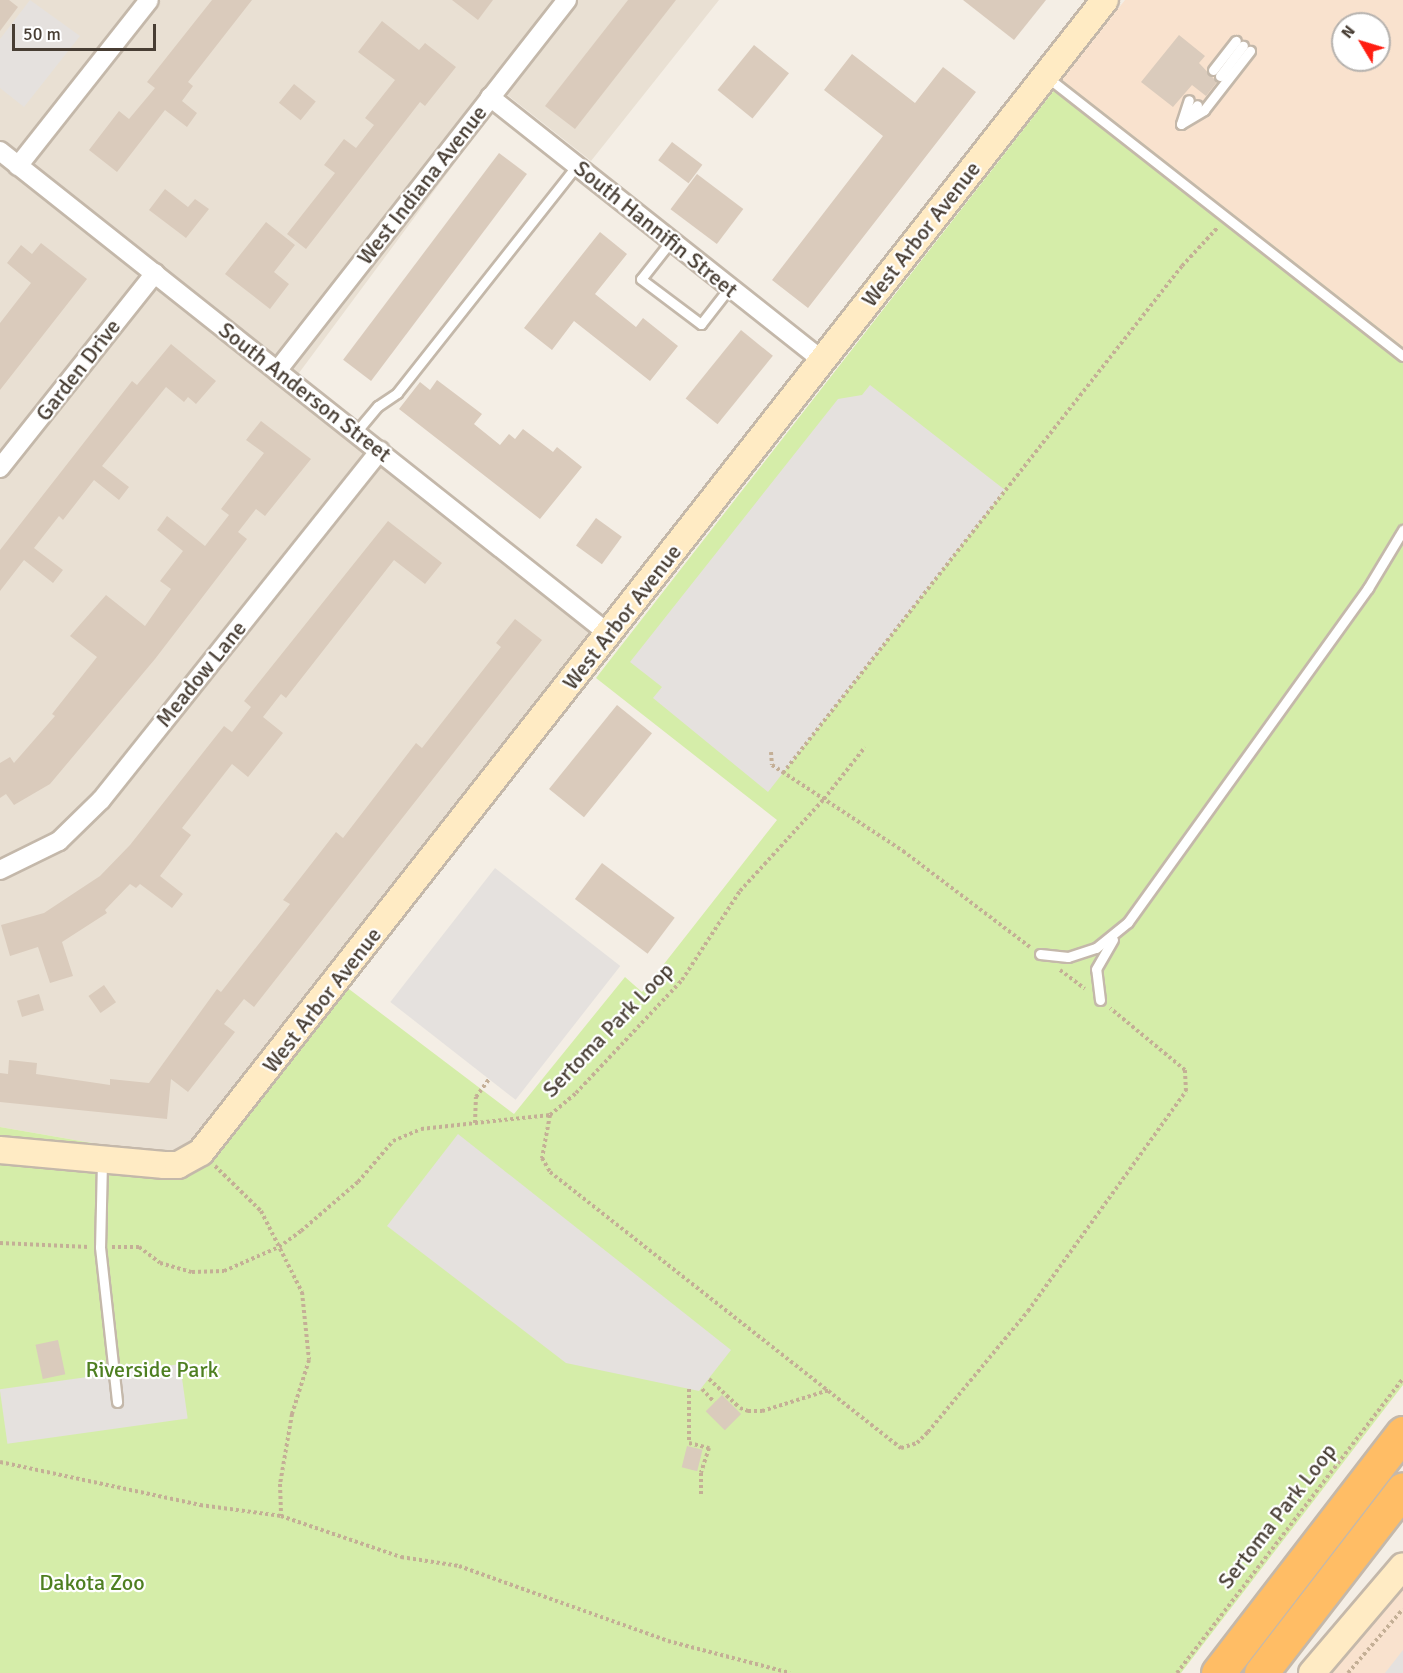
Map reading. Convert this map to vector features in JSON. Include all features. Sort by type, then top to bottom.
[{"type":"highway","points":[[1218,1673],[1403,1433]]},
{"type":"highway","points":[[1261,1673],[1403,1489]]},
{"type":"main road","name":"West Arbor Avenue","points":[[0,1150],[178,1165],[201,1152],[1105,0]]},
{"type":"main road","points":[[1312,1673],[1403,1566]]},
{"type":"street","points":[[18,166],[149,0]]},
{"type":"street","name":"West Indiana Avenue","points":[[277,371],[567,0]]},
{"type":"street","name":"South Hannifin Street","points":[[490,97],[823,361]]},
{"type":"street","name":"South Anderson Street","points":[[0,151],[609,634]]},
{"type":"street","name":"Garden Drive","points":[[0,468],[156,273]]},
{"type":"street","name":"Meadow Lane","points":[[0,870],[60,841],[101,800],[380,451]]},
{"type":"lane","points":[[1193,103],[1181,124],[1204,110],[1243,46],[1217,73]]},
{"type":"lane","points":[[1046,76],[1403,356]]},
{"type":"lane","points":[[356,432],[378,406],[396,393],[577,165]]},
{"type":"lane","points":[[671,241],[641,279],[700,324],[729,288]]},
{"type":"lane","points":[[1100,1000],[1095,979],[1100,957],[1128,922],[1368,588],[1403,530]]},
{"type":"lane","points":[[1040,954],[1068,957],[1096,948],[1128,922]]},
{"type":"lane","points":[[102,1159],[100,1247],[117,1402]]},
{"type":"path","points":[[783,773],[1182,266],[1226,219]]},
{"type":"path","name":"Sertoma Park Loop","points":[[0,1243],[140,1247],[160,1263],[192,1272],[224,1271],[279,1247],[328,1210],[393,1141],[421,1129],[550,1115],[576,1093],[682,981],[740,891],[824,799],[865,747]]},
{"type":"path","points":[[550,1115],[542,1158],[550,1172],[901,1448],[917,1443],[1028,1311],[1186,1091],[1185,1070],[1100,1000],[903,851],[772,765],[771,752]]},
{"type":"path","points":[[475,1123],[476,1097],[489,1079]]},
{"type":"path","points":[[201,1152],[261,1210],[302,1292],[309,1360],[292,1414],[280,1484],[281,1516]]},
{"type":"path","points":[[709,1379],[748,1411],[762,1411],[830,1390]]},
{"type":"path","name":"Sertoma Park Loop","points":[[1177,1673],[1403,1379]]},
{"type":"path","points":[[689,1389],[689,1443],[709,1448],[701,1473],[701,1494]]},
{"type":"path","points":[[702,1389],[714,1402]]},
{"type":"path","points":[[0,1462],[200,1505],[281,1516],[401,1557],[459,1566],[668,1641],[790,1673]]},
{"type":"path","points":[[1348,1673],[1403,1609]]},
{"type":"shaded area","points":[[0,0],[719,0],[591,161],[506,94],[296,377],[622,633],[190,1160],[0,1127]]},
{"type":"shaded area","points":[[30,0],[80,36],[24,107],[0,88],[0,39]]},
{"type":"shaded area","points":[[1125,0],[1403,0],[1403,347],[1062,80]]},
{"type":"shaded area","points":[[870,385],[1005,490],[768,792],[653,698],[662,687],[630,662],[838,399],[862,395]]},
{"type":"shaded area","points":[[495,868],[620,966],[516,1100],[390,1002]]},
{"type":"shaded area","points":[[458,1134],[731,1350],[699,1391],[566,1363],[387,1226]]},
{"type":"shaded area","points":[[180,1364],[188,1418],[7,1444],[0,1389]]},
{"type":"shaded area","points":[[1403,1582],[1403,1673],[1331,1673]]},
{"type":"shaded area","points":[[1403,1650],[1403,1673],[1385,1673]]},
{"type":"green space","points":[[1062,80],[1403,347],[1403,1385],[1181,1673],[0,1673],[0,1127],[190,1160],[341,983],[514,1114],[625,977],[642,992],[777,820],[596,678]]},
{"type":"building","points":[[0,0],[9,0],[18,7],[0,31]]},
{"type":"building","points":[[212,0],[252,0],[188,82],[193,86],[182,101],[197,113],[187,127],[165,110],[117,172],[89,150],[119,111],[129,119],[155,88],[147,82]]},
{"type":"building","points":[[452,0],[493,0],[478,20]]},
{"type":"building","points":[[628,0],[676,0],[575,129],[545,106]]},
{"type":"building","points":[[963,0],[1046,0],[1014,40]]},
{"type":"building","points":[[382,21],[419,50],[425,43],[456,67],[425,106],[420,102],[306,249],[287,234],[335,173],[324,165],[344,139],[356,148],[374,125],[365,118],[395,80],[358,52]]},
{"type":"building","points":[[1179,35],[1205,56],[1199,63],[1217,82],[1206,96],[1192,85],[1173,107],[1141,82]]},
{"type":"building","points":[[754,45],[789,73],[752,118],[717,90]]},
{"type":"building","points":[[852,54],[915,103],[943,67],[976,92],[808,308],[772,280],[883,136],[824,90]]},
{"type":"building","points":[[294,84],[316,102],[301,120],[279,103]]},
{"type":"building","points":[[672,142],[702,165],[689,183],[658,160]]},
{"type":"building","points":[[499,153],[527,174],[371,381],[343,360]]},
{"type":"building","points":[[697,174],[743,209],[717,244],[671,209]]},
{"type":"building","points":[[165,189],[188,207],[195,199],[209,209],[186,238],[149,210]]},
{"type":"building","points":[[266,222],[295,245],[274,272],[289,284],[270,309],[225,274]]},
{"type":"building","points":[[600,232],[627,254],[595,294],[636,327],[643,318],[678,346],[650,381],[574,321],[552,350],[524,328]]},
{"type":"building","points":[[41,243],[87,279],[0,390],[0,323],[31,283],[7,263],[21,245],[32,254]]},
{"type":"building","points":[[741,330],[773,356],[717,424],[686,398]]},
{"type":"building","points":[[171,344],[216,381],[196,404],[188,397],[184,402],[166,387],[102,466],[129,487],[119,500],[94,480],[63,520],[59,516],[34,548],[63,570],[53,583],[24,560],[0,591],[0,550],[132,381],[137,385]]},
{"type":"building","points":[[437,380],[482,414],[474,424],[500,445],[509,434],[515,439],[523,429],[553,452],[557,447],[582,467],[540,519],[399,409],[420,382],[430,390]]},
{"type":"building","points":[[261,421],[311,459],[265,516],[256,509],[238,532],[247,539],[155,659],[50,784],[14,805],[6,794],[0,798],[0,763],[10,757],[14,763],[55,716],[52,714],[97,657],[70,636],[106,595],[145,626],[171,589],[160,581],[183,551],[157,530],[167,516],[205,546],[229,515],[221,509],[264,453],[246,440]]},
{"type":"building","points":[[596,518],[622,537],[602,564],[576,546]]},
{"type":"building","points":[[388,521],[442,563],[425,584],[394,560],[286,698],[281,694],[263,717],[283,733],[248,777],[232,764],[182,828],[191,835],[160,876],[183,894],[172,908],[140,884],[136,888],[130,884],[105,910],[107,913],[62,942],[73,976],[50,983],[38,947],[10,956],[1,925],[44,913],[100,876],[130,845],[224,726],[232,732],[251,707],[244,701]]},
{"type":"building","points":[[515,619],[542,640],[254,1007],[244,999],[224,1024],[235,1032],[188,1092],[171,1079],[167,1119],[0,1102],[0,1073],[8,1074],[9,1060],[37,1063],[36,1074],[110,1085],[110,1079],[149,1083],[217,989],[221,992],[290,904],[283,900],[336,832],[343,838],[416,743],[422,748],[501,647],[496,643]]},
{"type":"building","points":[[617,705],[652,733],[584,817],[549,789]]},
{"type":"building","points":[[602,863],[675,918],[648,954],[575,899]]},
{"type":"building","points":[[104,985],[116,1002],[100,1013],[88,996]]},
{"type":"building","points":[[39,994],[44,1010],[22,1017],[17,1001]]},
{"type":"building","points":[[58,1340],[65,1374],[43,1379],[36,1345]]},
{"type":"building","points":[[722,1395],[741,1414],[725,1430],[706,1411]]},
{"type":"building","points":[[687,1446],[703,1450],[697,1471],[682,1467]]},
{"type":"park label","name":"Riverside Park","points":[[152,1370]]},
{"type":"park label","name":"Dakota Zoo","points":[[92,1583]]}]
